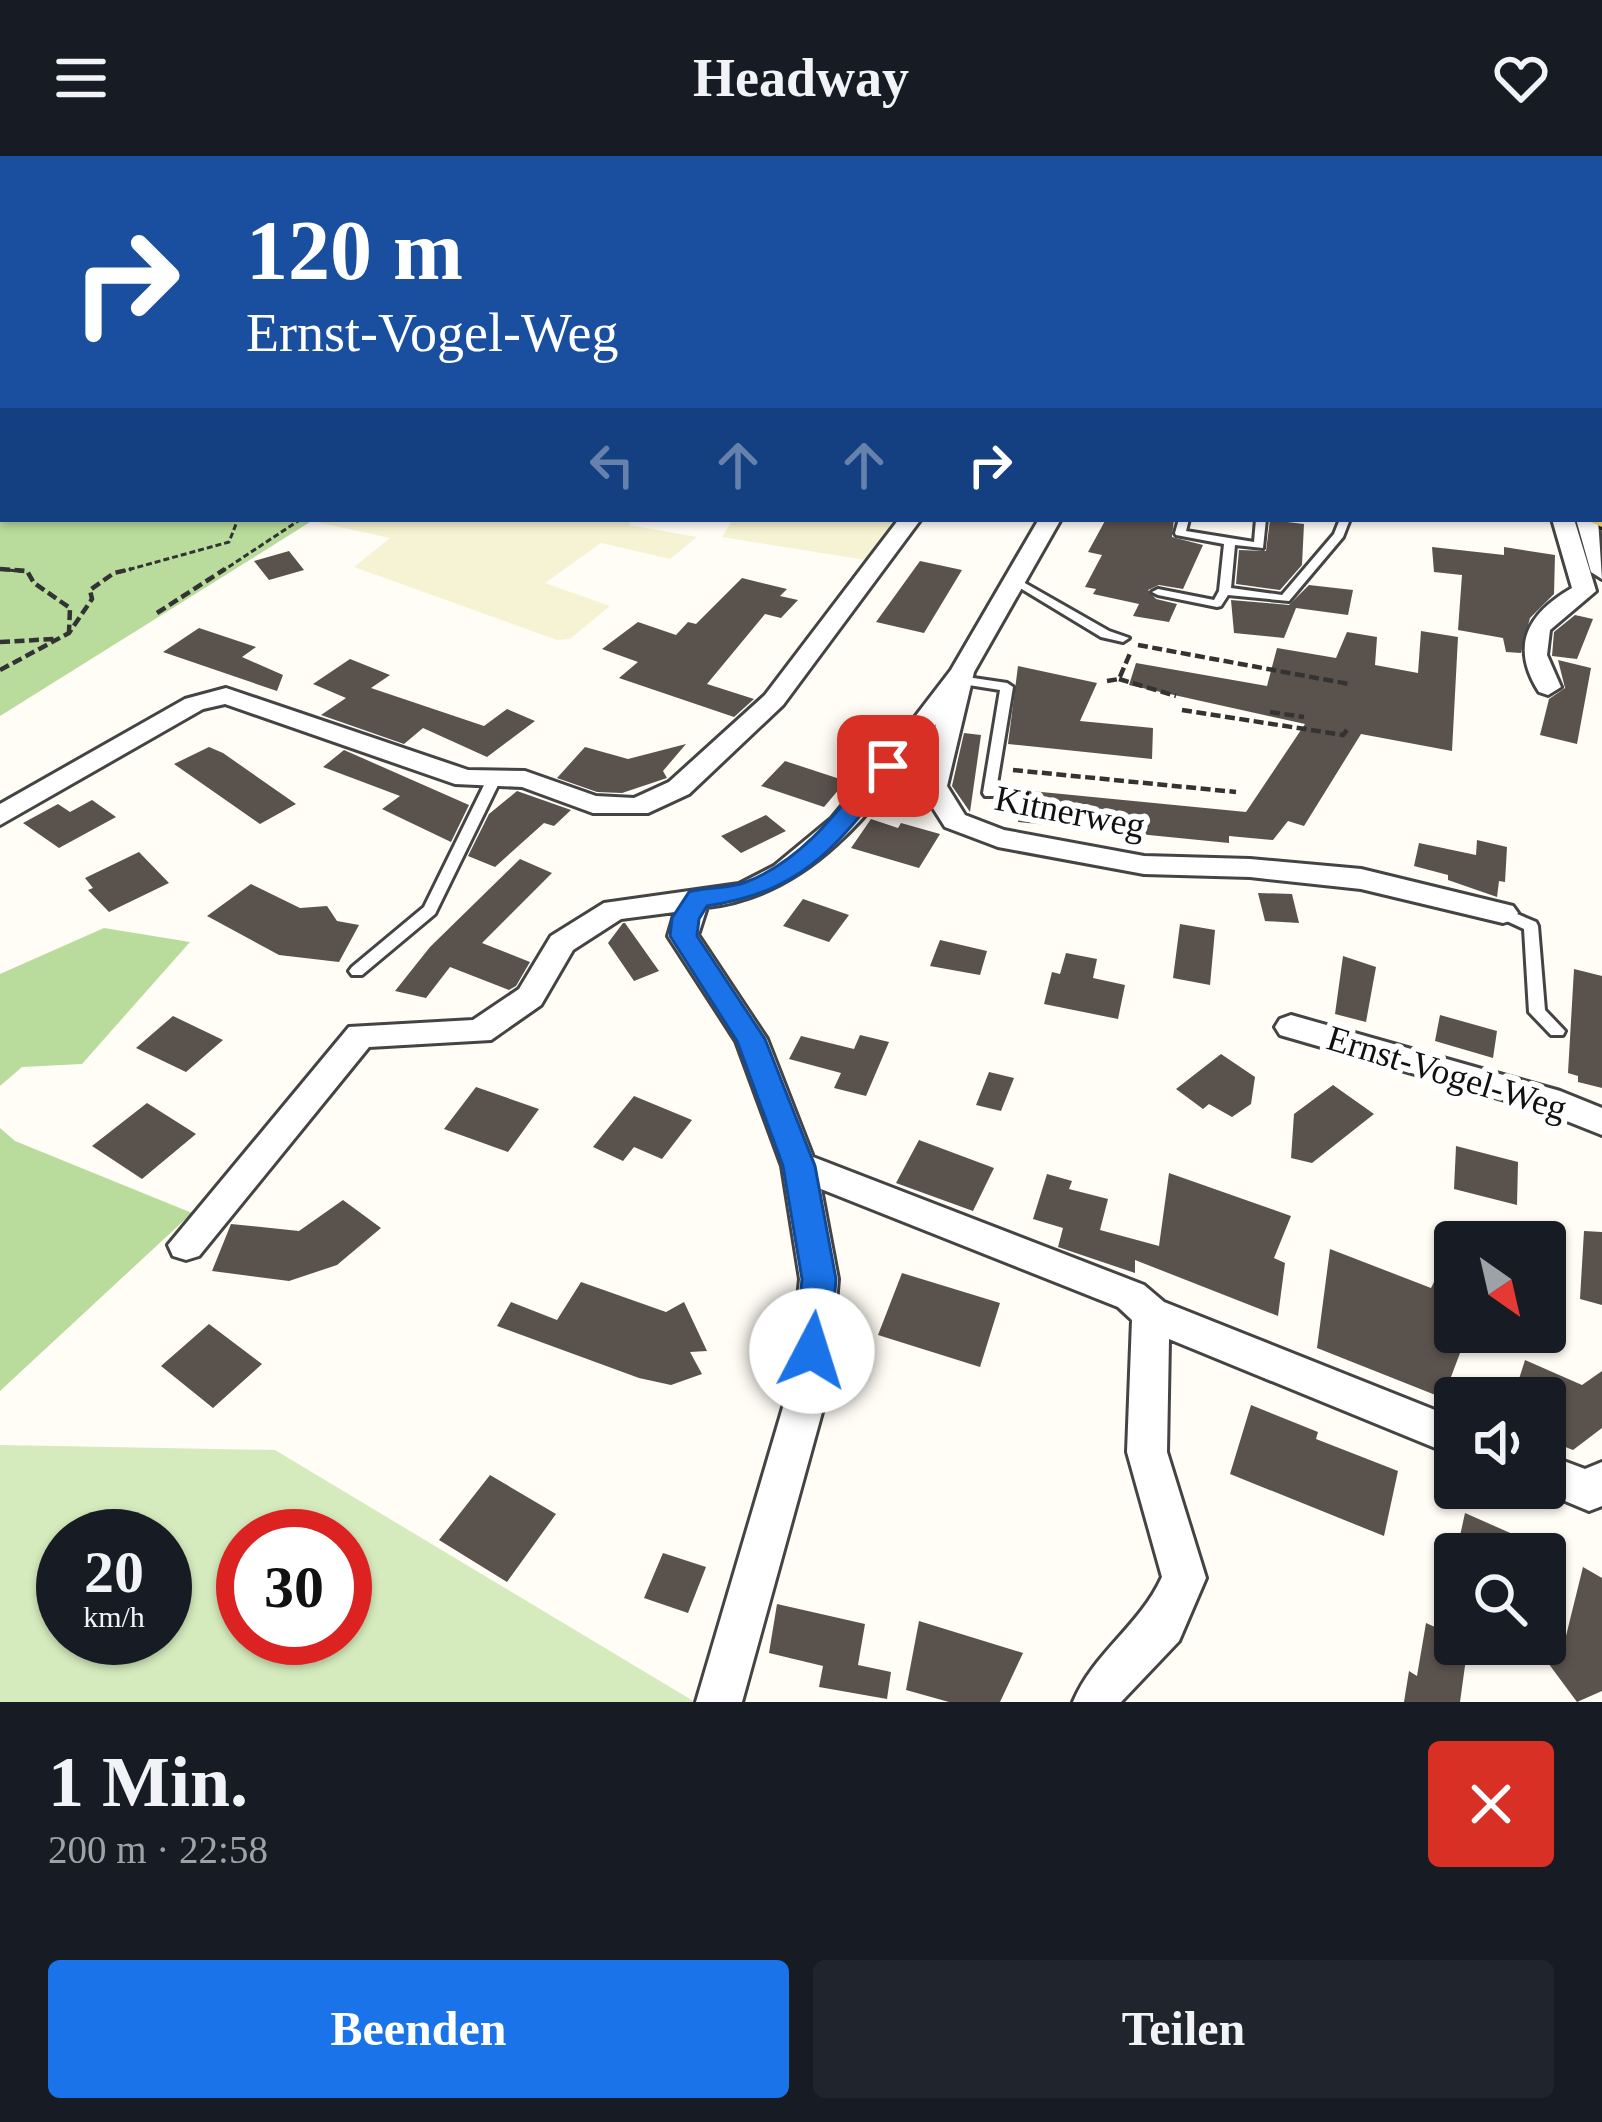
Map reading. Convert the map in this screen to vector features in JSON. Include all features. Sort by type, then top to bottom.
[{"type":"street","points":[[0,816],[194,704],[226,696],[465,778],[525,779],[593,804],[638,807],[679,788],[774,700],[852,603],[908,522]]},
{"type":"street","name":"Kitnerweg","points":[[1048,522],[961,676],[933,786],[956,820],[974,830],[1144,865],[1250,868],[1361,879],[1504,913]]},
{"type":"street","points":[[1548,687],[1535,666],[1535,633],[1549,610],[1584,591],[1564,522]]},
{"type":"street","points":[[1588,522],[1602,572]]},
{"type":"street","points":[[186,1245],[360,1035],[480,1032],[530,997],[562,943],[614,910],[750,891],[798,865],[838,828],[961,676]]},
{"type":"street","points":[[698,898],[686,918],[683,936],[751,1039],[799,1166],[819,1279],[809,1387],[719,1702]]},
{"type":"street","name":"Ernst-Vogel-Weg","points":[[1291,1027],[1548,1100],[1602,1122]]},
{"type":"street","points":[[799,1166],[1131,1296],[1151,1314],[1434,1428]]},
{"type":"street","points":[[1096,1702],[1106,1684],[1163,1625],[1184,1578],[1147,1452],[1151,1314]]},
{"type":"street","points":[[1566,1481],[1589,1490],[1602,1481]]},
{"type":"lane","points":[[1183,522],[1180,532],[1259,546],[1262,522]]},
{"type":"lane","points":[[1225,591],[1285,599],[1339,535],[1344,522]]},
{"type":"lane","points":[[1158,592],[1217,604],[1225,591],[1230,542]]},
{"type":"lane","points":[[1016,581],[1105,634],[1123,638]]},
{"type":"lane","points":[[961,676],[1007,687],[990,793]]},
{"type":"lane","points":[[357,970],[430,910],[494,779]]},
{"type":"lane","points":[[1504,913],[1531,926],[1537,1012],[1557,1031]]},
{"type":"path","points":[[0,670],[69,633],[92,599],[90,590],[114,573],[229,542],[237,522]]},
{"type":"path","points":[[157,614],[297,522]]},
{"type":"path","points":[[0,569],[27,571],[34,583],[70,608],[69,633]]},
{"type":"path","points":[[0,642],[30,644],[69,633]]},
{"type":"path","points":[[1118,679],[1134,644],[1349,684]]},
{"type":"path","points":[[1107,681],[1118,679],[1176,696]]},
{"type":"path","points":[[1182,710],[1343,735],[1348,730]]},
{"type":"path","points":[[1274,722],[1272,712],[1304,717]]},
{"type":"path","points":[[995,768],[1236,792]]},
{"type":"shaded area","points":[[317,522],[630,522],[697,537],[670,559],[601,543],[545,583],[610,606],[570,639],[557,640],[354,567],[390,538]]},
{"type":"shaded area","points":[[731,522],[893,522],[866,560],[722,537]]},
{"type":"green space","points":[[0,522],[310,522],[0,716]]},
{"type":"green space","points":[[104,928],[190,942],[82,1064],[22,1067],[0,1086],[0,974]]},
{"type":"green space","points":[[0,1128],[15,1141],[192,1213],[0,1391]]},
{"type":"green space","points":[[0,1445],[275,1450],[695,1702],[0,1702]]},
{"type":"building","points":[[1104,522],[1174,522],[1172,537],[1203,545],[1183,589],[1159,585],[1148,590],[1156,599],[1177,604],[1169,622],[1133,616],[1139,604],[1093,594],[1096,589],[1085,587],[1102,555],[1088,552]]},
{"type":"building","points":[[1270,522],[1304,524],[1302,565],[1280,590],[1236,584],[1239,550],[1266,551]]},
{"type":"building","points":[[1432,547],[1504,555],[1504,547],[1555,555],[1554,594],[1530,618],[1521,653],[1506,652],[1503,638],[1458,630],[1462,575],[1434,572]]},
{"type":"building","points":[[289,551],[304,570],[269,580],[254,561]]},
{"type":"building","points":[[920,561],[962,570],[924,633],[876,622]]},
{"type":"building","points":[[742,578],[787,589],[780,596],[798,600],[781,618],[765,614],[707,684],[754,699],[734,717],[619,678],[638,662],[602,649],[638,622],[676,635],[688,622],[696,624]]},
{"type":"building","points":[[1309,585],[1353,590],[1348,615],[1296,608],[1284,638],[1234,633],[1231,600],[1289,605]]},
{"type":"building","points":[[1575,615],[1593,619],[1577,659],[1552,656],[1554,632]]},
{"type":"building","points":[[199,628],[256,647],[242,657],[283,675],[277,691],[163,652]]},
{"type":"building","points":[[1421,631],[1458,637],[1452,751],[1361,734],[1304,826],[1288,821],[1273,840],[1229,836],[1229,843],[1018,822],[1021,790],[1246,812],[1305,724],[1129,685],[1136,663],[1267,686],[1277,648],[1336,658],[1347,632],[1377,637],[1375,665],[1418,673]]},
{"type":"building","points":[[350,659],[390,675],[371,688],[484,726],[507,709],[535,721],[487,757],[423,728],[404,744],[321,715],[346,698],[313,684]]},
{"type":"building","points":[[1558,660],[1591,668],[1577,744],[1540,735],[1549,699],[1565,688]]},
{"type":"building","points":[[1018,666],[1097,683],[1080,721],[1153,728],[1152,759],[1008,744]]},
{"type":"building","points":[[964,733],[981,735],[970,812],[952,786]]},
{"type":"building","points":[[686,744],[663,771],[667,778],[622,793],[597,792],[557,778],[585,747],[628,759]]},
{"type":"building","points":[[209,747],[296,804],[260,824],[174,764]]},
{"type":"building","points":[[344,750],[469,805],[451,842],[382,809],[400,796],[323,767]]},
{"type":"building","points":[[785,761],[846,781],[824,807],[761,786]]},
{"type":"building","points":[[517,791],[571,810],[554,826],[544,823],[495,867],[468,856],[489,814]]},
{"type":"building","points":[[92,800],[116,817],[59,848],[23,823],[58,804],[70,812]]},
{"type":"building","points":[[766,815],[786,831],[741,853],[721,836]]},
{"type":"building","points":[[871,819],[940,834],[919,868],[851,848]]},
{"type":"building","points":[[1477,840],[1507,847],[1505,882],[1499,881],[1497,897],[1414,866],[1419,843],[1476,855]]},
{"type":"building","points":[[139,852],[169,883],[109,912],[88,890],[93,888],[85,878]]},
{"type":"building","points":[[520,859],[552,873],[482,943],[530,962],[516,986],[509,990],[450,967],[426,998],[395,991],[430,947]]},
{"type":"building","points":[[251,884],[300,908],[327,906],[337,921],[359,925],[339,962],[279,955],[207,916]]},
{"type":"building","points":[[1258,893],[1292,894],[1299,923],[1265,921]]},
{"type":"building","points":[[803,899],[849,915],[829,942],[783,926]]},
{"type":"building","points":[[623,923],[659,971],[634,981],[608,943]]},
{"type":"building","points":[[1180,924],[1215,930],[1210,985],[1173,978]]},
{"type":"building","points":[[940,940],[987,951],[980,975],[930,966]]},
{"type":"building","points":[[1066,953],[1097,959],[1093,978],[1125,985],[1118,1019],[1044,1004],[1052,972],[1060,974]]},
{"type":"building","points":[[1343,956],[1376,967],[1366,1022],[1335,1014]]},
{"type":"building","points":[[1574,969],[1602,976],[1602,1088],[1578,1082],[1578,1076],[1568,1073]]},
{"type":"building","points":[[1440,1015],[1497,1031],[1493,1058],[1435,1041]]},
{"type":"building","points":[[173,1016],[223,1040],[186,1072],[136,1048]]},
{"type":"building","points":[[860,1035],[889,1042],[866,1096],[834,1088],[841,1073],[789,1059],[801,1036],[854,1049]]},
{"type":"building","points":[[1221,1054],[1255,1077],[1251,1104],[1232,1117],[1209,1104],[1203,1109],[1176,1089]]},
{"type":"building","points":[[989,1072],[1014,1078],[1001,1111],[976,1105]]},
{"type":"building","points":[[1333,1085],[1374,1114],[1312,1163],[1291,1158],[1294,1114]]},
{"type":"building","points":[[476,1087],[539,1109],[508,1152],[444,1129]]},
{"type":"building","points":[[634,1096],[692,1120],[662,1159],[634,1147],[623,1161],[593,1147]]},
{"type":"building","points":[[147,1103],[196,1134],[142,1179],[92,1146]]},
{"type":"building","points":[[919,1140],[994,1168],[973,1211],[896,1183]]},
{"type":"building","points":[[1456,1146],[1518,1162],[1517,1205],[1454,1189]]},
{"type":"building","points":[[1169,1173],[1291,1216],[1274,1258],[1285,1263],[1278,1316],[1135,1260],[1135,1273],[1058,1247],[1063,1228],[1033,1219],[1047,1174],[1072,1181],[1069,1189],[1108,1199],[1100,1230],[1159,1246]]},
{"type":"building","points":[[343,1200],[381,1228],[337,1265],[289,1281],[212,1271],[231,1224],[299,1231]]},
{"type":"building","points":[[1584,1231],[1602,1232],[1602,1305],[1580,1299]]},
{"type":"building","points":[[1330,1249],[1431,1288],[1434,1282],[1434,1353],[1460,1353],[1451,1377],[1434,1377],[1434,1394],[1317,1348]]},
{"type":"building","points":[[902,1273],[1000,1303],[980,1367],[878,1335]]},
{"type":"building","points":[[581,1282],[666,1312],[684,1302],[707,1351],[690,1352],[702,1374],[671,1385],[639,1378],[497,1326],[511,1302],[557,1320]]},
{"type":"building","points":[[209,1324],[262,1364],[213,1408],[161,1366]]},
{"type":"building","points":[[1525,1360],[1564,1377],[1520,1377]]},
{"type":"building","points":[[1602,1371],[1602,1428],[1573,1450],[1566,1447],[1566,1378],[1582,1385]]},
{"type":"building","points":[[1251,1405],[1318,1432],[1316,1439],[1398,1471],[1384,1536],[1230,1474]]},
{"type":"building","points":[[490,1475],[556,1514],[507,1582],[439,1540]]},
{"type":"building","points":[[1465,1513],[1510,1533],[1461,1533]]},
{"type":"building","points":[[663,1553],[706,1567],[688,1613],[644,1598]]},
{"type":"building","points":[[1583,1567],[1602,1578],[1602,1691],[1577,1702],[1550,1665],[1566,1665],[1566,1636]]},
{"type":"building","points":[[777,1604],[865,1624],[858,1665],[891,1672],[887,1699],[819,1687],[823,1666],[769,1653]]},
{"type":"building","points":[[919,1621],[1023,1653],[1000,1702],[949,1702],[906,1690]]},
{"type":"building","points":[[1426,1623],[1434,1627],[1434,1665],[1465,1665],[1460,1702],[1404,1702],[1409,1671],[1417,1676]]},
{"type":"route","points":[[812,1351],[819,1279],[799,1166],[751,1039],[683,936],[686,918],[698,898],[750,891],[798,865],[838,828],[888,766]]}]
